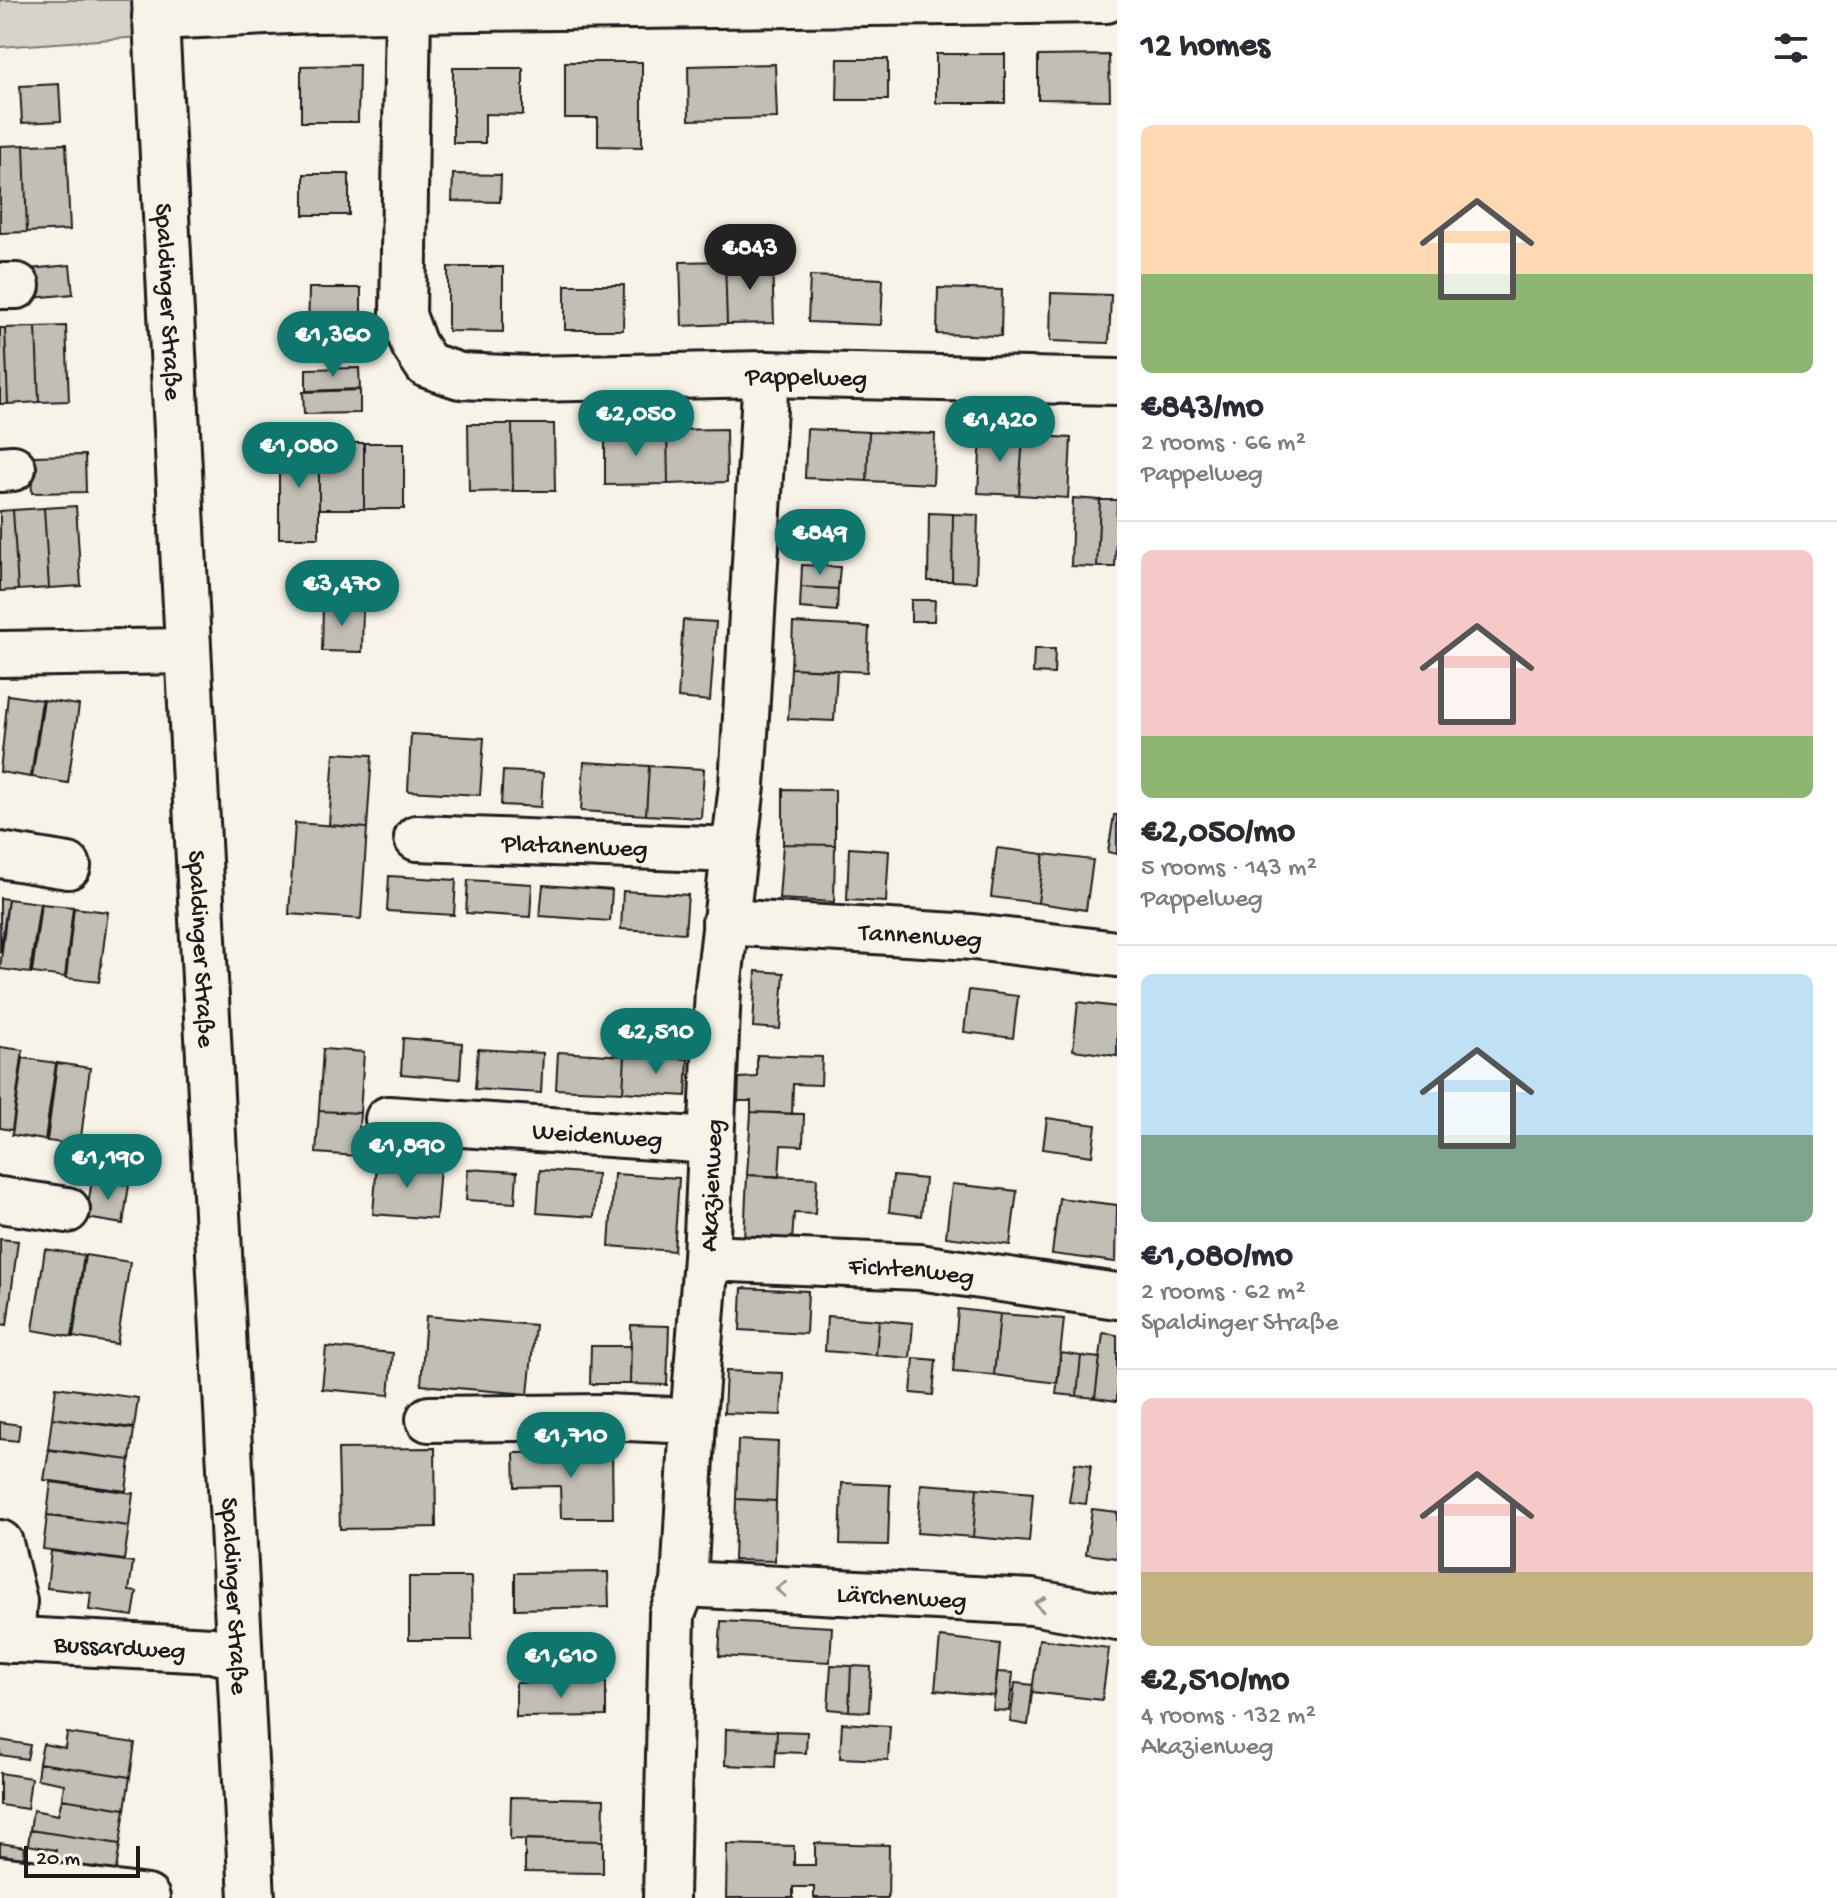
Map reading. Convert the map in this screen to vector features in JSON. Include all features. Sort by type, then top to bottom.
[{"type":"street","points":[[155,9],[408,10],[1106,0]]},
{"type":"street","name":"Spaldinger Straße","points":[[155,9],[252,1898]]},
{"type":"street","name":"Pappelweg","points":[[408,10],[403,315],[414,345],[427,365],[460,376],[531,379],[766,374],[1117,382]]},
{"type":"street","name":"Akazienweg","points":[[666,1898],[672,1614],[684,1584],[706,1258],[718,989],[742,785],[766,374]]},
{"type":"street","points":[[0,654],[188,651]]},
{"type":"street","name":"Platanenweg","points":[[417,838],[735,850]]},
{"type":"street","points":[[0,855],[68,866]]},
{"type":"street","name":"Tannenweg","points":[[725,922],[973,937],[1117,954]]},
{"type":"street","name":"Weidenweg","points":[[388,1119],[711,1141]]},
{"type":"street","points":[[0,1200],[67,1210]]},
{"type":"street","name":"Fichtenweg","points":[[706,1258],[919,1267],[1117,1296]]},
{"type":"street","points":[[429,1419],[606,1417],[693,1421]]},
{"type":"street","points":[[0,1543],[14,1601],[6,1640]]},
{"type":"street","name":"Lärchenweg","points":[[684,1584],[1032,1602],[1117,1617]]},
{"type":"street","name":"Bussardweg","points":[[6,1640],[211,1650],[239,1656]]},
{"type":"street","points":[[0,1879],[147,1898]]},
{"type":"shaded area","points":[[0,0],[182,0],[183,34],[0,47]]},
{"type":"building","points":[[936,54],[1005,54],[1005,103],[936,103]]},
{"type":"building","points":[[1109,55],[1110,100],[1038,99],[1038,56]]},
{"type":"building","points":[[838,59],[888,59],[888,100],[837,100]]},
{"type":"building","points":[[565,62],[642,62],[642,147],[598,146],[598,118],[565,118]]},
{"type":"building","points":[[775,64],[777,118],[689,120],[688,66]]},
{"type":"building","points":[[359,65],[358,122],[301,122],[301,66]]},
{"type":"building","points":[[453,68],[523,68],[523,115],[485,114],[485,143],[453,143]]},
{"type":"building","points":[[59,84],[61,121],[22,123],[20,86]]},
{"type":"building","points":[[66,144],[70,230],[27,232],[24,145]]},
{"type":"building","points":[[24,145],[27,232],[0,233],[0,146]]},
{"type":"building","points":[[304,174],[349,174],[349,215],[304,215]]},
{"type":"building","points":[[453,174],[501,175],[500,202],[452,201]]},
{"type":"building","points":[[772,259],[774,323],[727,324],[725,261]]},
{"type":"building","points":[[725,261],[727,324],[682,326],[680,262]]},
{"type":"building","points":[[70,265],[73,294],[32,298],[29,269]]},
{"type":"building","points":[[448,267],[503,267],[503,332],[448,331]]},
{"type":"building","points":[[810,276],[883,279],[881,325],[808,322]]},
{"type":"building","points":[[565,285],[624,285],[623,330],[565,330]]},
{"type":"building","points":[[309,288],[361,288],[361,341],[308,341]]},
{"type":"building","points":[[938,288],[1002,290],[1001,336],[937,334]]},
{"type":"building","points":[[1051,293],[1111,295],[1109,343],[1050,341]]},
{"type":"building","points":[[66,326],[69,401],[39,402],[36,327]]},
{"type":"building","points":[[36,327],[39,402],[8,404],[5,328]]},
{"type":"building","points":[[0,328],[5,328],[8,404],[0,404]]},
{"type":"building","points":[[359,368],[360,389],[306,391],[306,369]]},
{"type":"building","points":[[360,390],[360,413],[304,414],[303,392]]},
{"type":"building","points":[[468,424],[512,424],[513,491],[469,492]]},
{"type":"building","points":[[512,424],[554,424],[555,491],[513,491]]},
{"type":"building","points":[[726,429],[727,482],[668,484],[667,430]]},
{"type":"building","points":[[807,429],[869,432],[867,481],[805,478]]},
{"type":"building","points":[[667,430],[668,484],[605,485],[605,431]]},
{"type":"building","points":[[869,432],[935,434],[933,484],[867,481]]},
{"type":"building","points":[[981,433],[1023,435],[1019,495],[978,493]]},
{"type":"building","points":[[1023,435],[1071,438],[1068,498],[1019,495]]},
{"type":"building","points":[[279,443],[319,443],[319,538],[279,538]]},
{"type":"building","points":[[319,443],[364,443],[364,509],[319,509]]},
{"type":"building","points":[[364,443],[404,443],[404,509],[364,509]]},
{"type":"building","points":[[85,455],[86,492],[32,493],[30,456]]},
{"type":"building","points":[[1073,498],[1100,500],[1097,567],[1071,566]]},
{"type":"building","points":[[1100,500],[1117,500],[1115,567],[1097,567]]},
{"type":"building","points":[[76,506],[81,586],[49,588],[44,508]]},
{"type":"building","points":[[44,508],[49,588],[18,590],[13,510]]},
{"type":"building","points":[[13,510],[18,590],[0,591],[0,511]]},
{"type":"building","points":[[929,513],[953,514],[952,581],[928,581]]},
{"type":"building","points":[[953,514],[978,515],[976,582],[952,581]]},
{"type":"building","points":[[802,565],[840,567],[838,589],[801,587]]},
{"type":"building","points":[[801,587],[838,589],[837,611],[800,608]]},
{"type":"building","points":[[911,600],[935,600],[934,621],[911,621]]},
{"type":"building","points":[[323,605],[363,606],[362,652],[322,651]]},
{"type":"building","points":[[683,620],[716,622],[710,701],[678,698]]},
{"type":"building","points":[[793,623],[869,627],[867,672],[791,668]]},
{"type":"building","points":[[1034,649],[1055,649],[1054,674],[1033,673]]},
{"type":"building","points":[[791,668],[837,670],[834,721],[788,719]]},
{"type":"building","points":[[8,695],[42,700],[31,777],[0,772]]},
{"type":"building","points":[[44,700],[79,705],[68,783],[32,777]]},
{"type":"building","points":[[411,734],[484,738],[480,795],[408,791]]},
{"type":"building","points":[[334,753],[372,755],[367,828],[329,825]]},
{"type":"building","points":[[584,762],[649,766],[646,815],[581,811]]},
{"type":"building","points":[[649,766],[704,769],[701,818],[646,815]]},
{"type":"building","points":[[503,771],[543,773],[541,807],[501,805]]},
{"type":"building","points":[[783,789],[835,790],[835,845],[783,844]]},
{"type":"building","points":[[1114,815],[1117,815],[1117,854],[1108,852]]},
{"type":"building","points":[[295,823],[367,828],[361,919],[289,914]]},
{"type":"building","points":[[783,844],[835,845],[834,902],[779,899]]},
{"type":"building","points":[[849,848],[889,851],[886,902],[847,900]]},
{"type":"building","points":[[997,848],[1044,854],[1038,903],[991,897]]},
{"type":"building","points":[[1044,854],[1093,860],[1086,910],[1038,903]]},
{"type":"building","points":[[389,876],[456,880],[454,915],[387,911]]},
{"type":"building","points":[[468,880],[532,884],[530,917],[466,913]]},
{"type":"building","points":[[543,885],[612,890],[610,921],[540,916]]},
{"type":"building","points":[[623,891],[688,895],[685,933],[621,929]]},
{"type":"building","points":[[0,898],[8,899],[0,953]]},
{"type":"building","points":[[8,899],[40,903],[30,973],[0,969]]},
{"type":"building","points":[[41,904],[73,907],[65,977],[32,973]]},
{"type":"building","points":[[74,908],[108,912],[99,982],[66,978]]},
{"type":"building","points":[[756,971],[784,973],[780,1029],[753,1027]]},
{"type":"building","points":[[969,990],[1018,996],[1013,1038],[964,1032]]},
{"type":"building","points":[[1078,1002],[1117,1007],[1117,1056],[1073,1050]]},
{"type":"building","points":[[403,1038],[462,1043],[460,1079],[401,1074]]},
{"type":"building","points":[[0,1047],[23,1050],[12,1130],[0,1128]]},
{"type":"building","points":[[323,1049],[364,1052],[360,1113],[319,1111]]},
{"type":"building","points":[[478,1049],[543,1053],[541,1093],[475,1089]]},
{"type":"building","points":[[558,1052],[625,1056],[623,1092],[556,1089]]},
{"type":"building","points":[[757,1055],[822,1057],[821,1085],[793,1084],[792,1114],[751,1112],[751,1101],[738,1101],[739,1078],[757,1077]]},
{"type":"building","points":[[625,1056],[688,1059],[686,1096],[623,1092]]},
{"type":"building","points":[[23,1058],[56,1063],[45,1140],[12,1135]]},
{"type":"building","points":[[57,1063],[90,1068],[80,1145],[47,1141]]},
{"type":"building","points":[[319,1111],[360,1113],[357,1156],[316,1153]]},
{"type":"building","points":[[751,1112],[804,1114],[803,1146],[781,1145],[779,1177],[747,1175]]},
{"type":"building","points":[[1047,1118],[1096,1125],[1092,1156],[1043,1149]]},
{"type":"building","points":[[377,1162],[440,1166],[436,1219],[373,1214]]},
{"type":"building","points":[[468,1169],[517,1172],[515,1203],[466,1200]]},
{"type":"building","points":[[540,1170],[597,1174],[594,1217],[537,1213]]},
{"type":"building","points":[[614,1174],[679,1178],[674,1251],[609,1246]]},
{"type":"building","points":[[747,1175],[817,1178],[815,1214],[794,1213],[792,1241],[744,1239]]},
{"type":"building","points":[[893,1176],[925,1179],[921,1216],[889,1212]]},
{"type":"building","points":[[92,1180],[129,1185],[123,1224],[86,1218]]},
{"type":"building","points":[[952,1184],[1017,1191],[1010,1245],[946,1237]]},
{"type":"building","points":[[1059,1198],[1117,1205],[1116,1262],[1052,1254]]},
{"type":"building","points":[[0,1239],[18,1241],[7,1325],[0,1324]]},
{"type":"building","points":[[45,1249],[84,1255],[72,1337],[33,1330]]},
{"type":"building","points":[[85,1255],[130,1262],[117,1344],[73,1337]]},
{"type":"building","points":[[742,1288],[808,1291],[806,1334],[740,1330]]},
{"type":"building","points":[[958,1309],[1000,1314],[994,1375],[953,1372]]},
{"type":"building","points":[[1000,1314],[1064,1319],[1057,1383],[994,1375]]},
{"type":"building","points":[[426,1316],[535,1325],[528,1394],[421,1385]]},
{"type":"building","points":[[827,1316],[879,1320],[876,1355],[825,1351]]},
{"type":"building","points":[[879,1320],[913,1323],[910,1358],[876,1355]]},
{"type":"building","points":[[631,1325],[669,1326],[667,1385],[630,1384]]},
{"type":"building","points":[[1103,1333],[1117,1335],[1117,1401],[1095,1398]]},
{"type":"building","points":[[591,1346],[631,1346],[630,1384],[590,1384]]},
{"type":"building","points":[[326,1347],[393,1353],[389,1395],[322,1389]]},
{"type":"building","points":[[1061,1353],[1081,1356],[1077,1396],[1056,1394]]},
{"type":"building","points":[[1081,1356],[1100,1358],[1095,1398],[1077,1396]]},
{"type":"building","points":[[914,1358],[936,1360],[933,1395],[911,1393]]},
{"type":"building","points":[[726,1371],[783,1373],[781,1415],[724,1413]]},
{"type":"building","points":[[56,1387],[138,1398],[134,1428],[52,1418]]},
{"type":"building","points":[[52,1418],[134,1429],[130,1460],[48,1449]]},
{"type":"building","points":[[0,1422],[20,1425],[18,1441],[0,1439]]},
{"type":"building","points":[[738,1440],[778,1442],[776,1501],[736,1499]]},
{"type":"building","points":[[435,1448],[436,1527],[340,1529],[338,1449]]},
{"type":"building","points":[[49,1450],[130,1460],[126,1491],[44,1480]]},
{"type":"building","points":[[612,1452],[613,1518],[561,1518],[560,1486],[515,1487],[514,1453]]},
{"type":"building","points":[[1075,1463],[1091,1465],[1086,1504],[1069,1502]]},
{"type":"building","points":[[51,1482],[133,1493],[129,1526],[47,1515]]},
{"type":"building","points":[[842,1483],[890,1485],[888,1545],[840,1544]]},
{"type":"building","points":[[921,1484],[977,1488],[973,1537],[917,1533]]},
{"type":"building","points":[[977,1488],[1033,1493],[1029,1542],[973,1537]]},
{"type":"building","points":[[736,1499],[776,1501],[775,1561],[734,1560]]},
{"type":"building","points":[[1092,1509],[1117,1512],[1117,1558],[1086,1554]]},
{"type":"building","points":[[47,1516],[129,1526],[124,1560],[43,1549]]},
{"type":"building","points":[[51,1551],[133,1562],[129,1591],[137,1592],[133,1616],[89,1610],[91,1593],[47,1588]]},
{"type":"building","points":[[608,1572],[609,1607],[515,1609],[515,1573]]},
{"type":"building","points":[[409,1577],[471,1577],[472,1640],[409,1640]]},
{"type":"building","points":[[721,1621],[832,1627],[830,1662],[719,1656]]},
{"type":"building","points":[[940,1637],[1000,1644],[995,1696],[935,1690]]},
{"type":"building","points":[[1039,1639],[1109,1648],[1102,1700],[1032,1692]]},
{"type":"building","points":[[831,1665],[851,1666],[849,1711],[828,1709]]},
{"type":"building","points":[[851,1666],[871,1667],[869,1712],[849,1711]]},
{"type":"building","points":[[997,1672],[1013,1673],[1009,1711],[993,1710]]},
{"type":"building","points":[[606,1682],[606,1716],[516,1717],[516,1683]]},
{"type":"building","points":[[1015,1683],[1033,1685],[1028,1725],[1010,1722]]},
{"type":"building","points":[[842,1723],[890,1726],[888,1760],[840,1758]]},
{"type":"building","points":[[726,1729],[777,1731],[775,1767],[725,1765]]},
{"type":"building","points":[[777,1731],[807,1732],[806,1753],[776,1752]]},
{"type":"building","points":[[67,1733],[135,1743],[130,1777],[39,1763],[43,1744],[65,1748]]},
{"type":"building","points":[[0,1740],[30,1745],[27,1759],[0,1755]]},
{"type":"building","points":[[39,1763],[130,1777],[125,1809],[62,1799],[64,1784],[37,1779]]},
{"type":"building","points":[[0,1773],[31,1778],[27,1809],[0,1805]]},
{"type":"building","points":[[511,1797],[604,1799],[603,1841],[510,1839]]},
{"type":"building","points":[[62,1799],[125,1809],[120,1844],[30,1830],[33,1810],[58,1815]]},
{"type":"building","points":[[30,1830],[120,1844],[115,1877],[53,1867],[56,1850],[28,1845]]},
{"type":"building","points":[[525,1839],[603,1841],[603,1873],[525,1872]]},
{"type":"building","points":[[0,1843],[25,1847],[23,1861],[0,1858]]},
{"type":"building","points":[[815,1843],[889,1845],[888,1898],[814,1898],[814,1887],[793,1887],[793,1898],[726,1898],[727,1844],[794,1846],[794,1865],[815,1865]]}]
